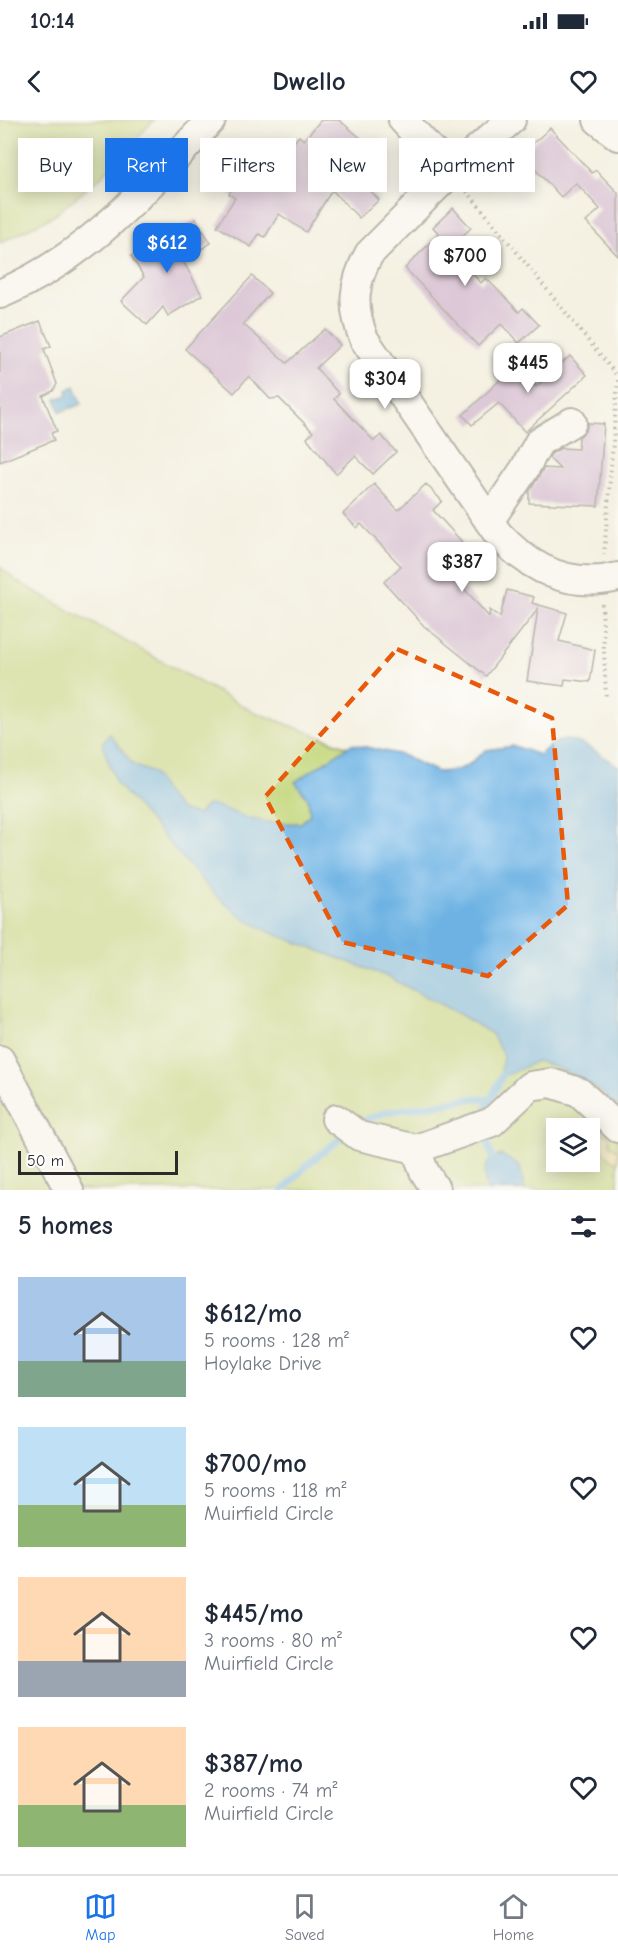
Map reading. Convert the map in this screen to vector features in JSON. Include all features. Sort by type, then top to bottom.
[{"type":"street","points":[[0,294],[49,271],[79,250],[123,211],[211,120]]},
{"type":"street","points":[[403,120],[420,138]]},
{"type":"street","points":[[490,138],[511,120]]},
{"type":"street","points":[[598,120],[618,136]]},
{"type":"street","points":[[431,192],[369,254],[360,271],[355,290],[354,308],[364,339],[489,521],[515,553],[538,567],[575,580],[610,579]]},
{"type":"street","points":[[489,521],[524,470],[539,442],[572,422]]},
{"type":"street","points":[[0,1060],[69,1190]]},
{"type":"street","points":[[345,1127],[416,1149],[484,1125],[530,1086],[551,1083],[579,1092],[618,1128]]},
{"type":"street","points":[[416,1149],[424,1171],[436,1190]]},
{"type":"path","points":[[467,192],[618,378],[606,698]]},
{"type":"highlighted area","points":[[397,649],[552,718],[568,905],[488,976],[342,942],[265,797]]},
{"type":"green space","points":[[0,120],[154,120],[137,138],[105,138],[105,173],[93,184],[93,138],[18,138],[18,192],[83,192],[53,216],[0,243]]},
{"type":"green space","points":[[0,567],[18,582],[252,711],[555,825],[618,859],[618,1190],[0,1190]]},
{"type":"sand","points":[[602,1132],[609,1136],[610,1144],[618,1151],[618,1162],[610,1158],[602,1149],[600,1134]]},
{"type":"water","points":[[75,386],[82,404],[60,412],[56,399],[68,395],[67,390]]},
{"type":"water","points":[[110,734],[133,765],[153,773],[166,794],[180,810],[198,815],[207,805],[212,805],[248,818],[281,823],[301,823],[310,814],[308,799],[295,782],[352,744],[402,755],[437,772],[454,771],[467,766],[486,750],[514,746],[539,755],[555,743],[568,740],[583,744],[618,766],[618,1107],[581,1079],[537,1061],[508,1075],[501,1070],[503,1056],[492,1034],[459,1014],[388,977],[267,931],[242,917],[214,894],[116,783],[102,743]]},
{"type":"water","points":[[502,1155],[520,1167],[525,1190],[488,1190],[485,1168],[487,1164]]},
{"type":"building","points":[[321,120],[339,120],[361,138],[308,138],[308,192],[331,192],[306,232],[279,214],[265,237],[259,234],[251,247],[217,226],[235,198],[229,194],[230,192],[296,192],[296,140],[299,136],[304,140]]},
{"type":"building","points":[[550,128],[592,173],[596,170],[618,193],[618,256],[586,222],[600,209],[576,183],[561,197],[535,169],[535,142]]},
{"type":"building","points":[[334,192],[372,192],[379,200],[359,218]]},
{"type":"building","points":[[453,208],[471,228],[449,248],[481,283],[486,278],[519,312],[523,308],[539,325],[519,343],[501,324],[478,346],[405,268],[439,234],[433,227]]},
{"type":"building","points":[[196,219],[211,243],[183,261],[202,295],[168,316],[163,307],[147,325],[121,301],[144,277],[131,256]]},
{"type":"building","points":[[252,276],[270,293],[243,324],[287,363],[325,329],[340,345],[316,368],[339,394],[334,399],[374,441],[381,435],[396,452],[373,474],[355,456],[336,474],[307,438],[313,432],[279,398],[270,399],[249,376],[234,393],[185,349]]},
{"type":"building","points":[[40,321],[51,346],[44,349],[57,384],[53,391],[43,396],[57,431],[51,433],[54,440],[0,462],[0,337]]},
{"type":"building","points":[[570,356],[587,375],[525,432],[499,403],[472,425],[463,415],[516,365],[536,387]]},
{"type":"building","points":[[588,423],[604,424],[598,506],[529,503],[529,492],[544,468],[560,469],[549,458],[551,454],[561,448],[578,449],[579,437],[586,430]]},
{"type":"building","points":[[374,484],[398,510],[426,484],[442,501],[433,510],[462,542],[441,562],[489,617],[490,610],[500,617],[507,590],[534,597],[532,603],[567,613],[559,641],[595,650],[590,682],[565,679],[564,686],[527,681],[538,609],[486,676],[424,626],[384,582],[401,566],[361,524],[357,528],[343,514]]},
{"type":"waterway","points":[[483,1115],[504,1072]]},
{"type":"waterway","points":[[356,1124],[386,1112],[476,1098],[489,1100]]},
{"type":"waterway","points":[[484,1132],[493,1159]]},
{"type":"waterway","points":[[283,1190],[308,1164],[346,1134]]}]
